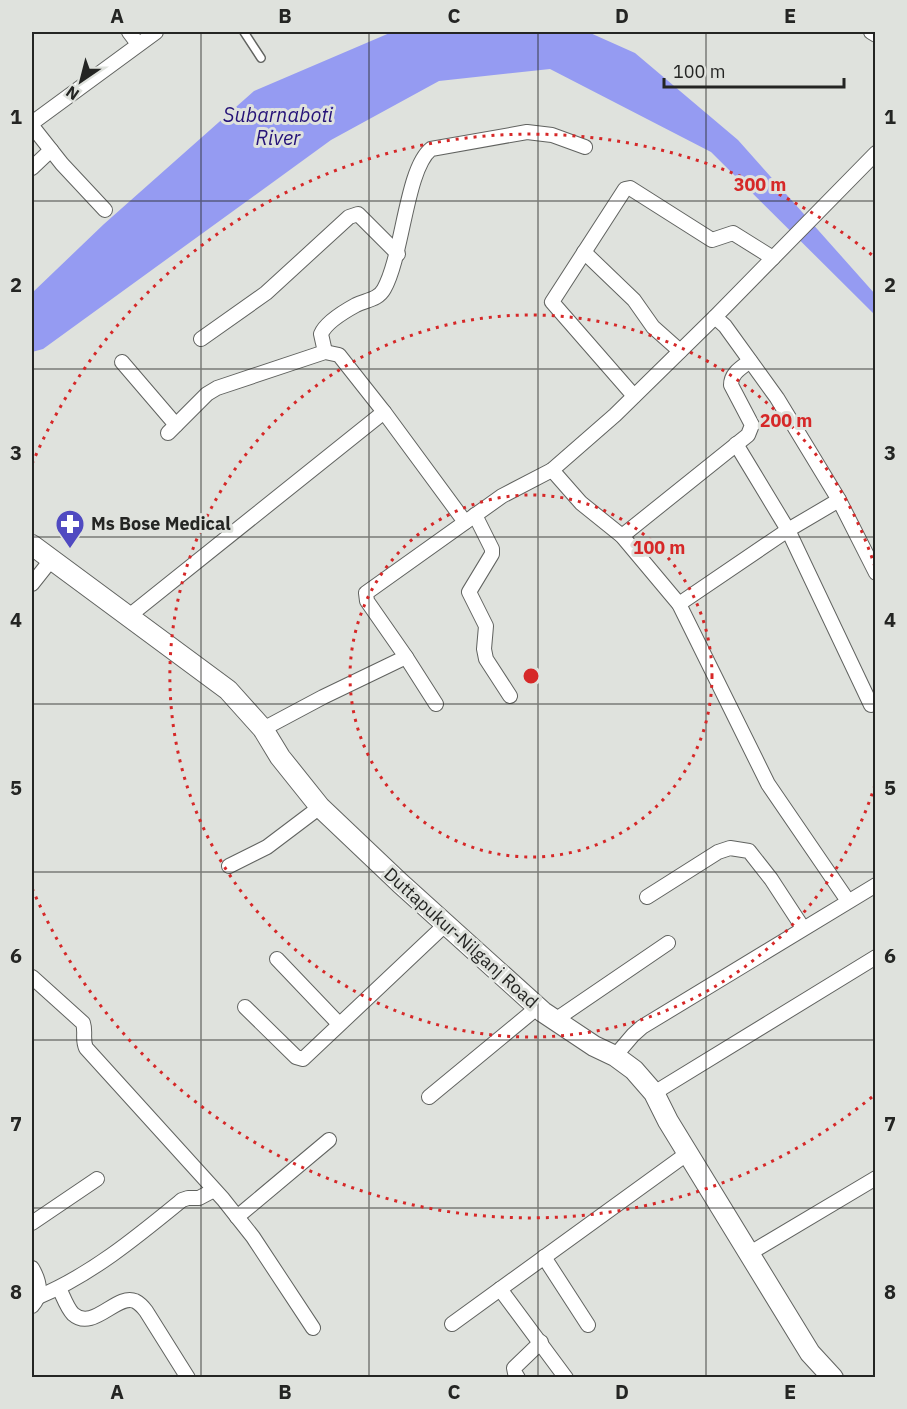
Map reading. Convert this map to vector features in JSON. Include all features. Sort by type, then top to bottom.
[{"type":"main road","name":"Duttapukur-Nilganj Road","points":[[32,545],[228,690],[263,729],[280,757],[320,807],[538,1007],[594,1046],[615,1056],[634,1070],[654,1094],[810,1353],[833,1377]]},
{"type":"street","points":[[129,32],[138,44]]},
{"type":"street","points":[[105,210],[51,150],[32,123],[156,32]]},
{"type":"street","points":[[871,32],[876,35]]},
{"type":"street","points":[[325,352],[321,334],[323,330],[353,307],[383,291],[398,254],[412,186],[425,156],[431,149],[527,132],[552,135],[585,147]]},
{"type":"street","points":[[32,168],[51,150]]},
{"type":"street","points":[[436,705],[367,601],[366,593],[502,496],[552,470],[715,317],[876,153]]},
{"type":"street","points":[[633,396],[552,302],[627,187],[712,240],[733,233],[773,258]]},
{"type":"street","points":[[201,339],[266,293],[354,214],[358,214],[398,254]]},
{"type":"street","points":[[584,252],[633,300],[653,327],[680,351]]},
{"type":"street","points":[[715,317],[725,327],[777,398],[839,500],[876,573]]},
{"type":"street","points":[[122,362],[172,430],[207,394],[225,384],[325,352],[339,355],[492,549],[492,554],[469,592],[486,627],[484,649],[486,659],[510,696]]},
{"type":"street","points":[[622,536],[748,435],[752,424],[731,385],[731,379],[750,361]]},
{"type":"street","points":[[129,616],[384,412]]},
{"type":"street","points":[[736,444],[788,530],[871,705]]},
{"type":"street","points":[[552,470],[581,503],[622,536],[679,604],[768,784],[848,901]]},
{"type":"street","points":[[679,604],[788,530],[839,500]]},
{"type":"street","points":[[32,584],[51,560]]},
{"type":"street","points":[[263,729],[406,657]]},
{"type":"street","points":[[229,866],[267,847],[320,807]]},
{"type":"street","points":[[647,897],[718,852],[730,848],[740,849],[749,851],[803,927]]},
{"type":"street","points":[[615,1056],[642,1027],[803,927],[876,885]]},
{"type":"street","points":[[245,1007],[301,1060],[446,924]]},
{"type":"street","points":[[555,1020],[668,944]]},
{"type":"street","points":[[654,1094],[876,957]]},
{"type":"street","points":[[277,959],[339,1024]]},
{"type":"street","points":[[32,977],[83,1023],[85,1029],[83,1042],[86,1048],[237,1217],[253,1237],[314,1329]]},
{"type":"street","points":[[429,1097],[538,1007]]},
{"type":"street","points":[[237,1217],[328,1140]]},
{"type":"street","points":[[452,1324],[688,1153]]},
{"type":"street","points":[[750,1253],[876,1178]]},
{"type":"street","points":[[32,1223],[97,1179]]},
{"type":"street","points":[[35,1301],[136,1238],[182,1200],[198,1198],[214,1190]]},
{"type":"street","points":[[544,1257],[588,1325]]},
{"type":"street","points":[[32,1268],[39,1288],[35,1301]]},
{"type":"street","points":[[59,1288],[72,1313],[83,1319],[90,1318],[128,1300],[137,1301],[146,1311],[188,1377]]},
{"type":"street","points":[[500,1288],[566,1377]]},
{"type":"street","points":[[518,1377],[514,1373],[514,1368],[541,1342]]},
{"type":"lane","points":[[244,32],[261,58]]},
{"type":"water","name":"Subarnaboti River","points":[[392,32],[588,32],[635,53],[738,140],[875,294],[875,315],[711,152],[550,69],[439,81],[331,140],[43,349],[32,352],[32,293],[104,224],[254,91]]},
{"type":"place","name":"Ms Bose Medical","points":[[70,550]]}]
